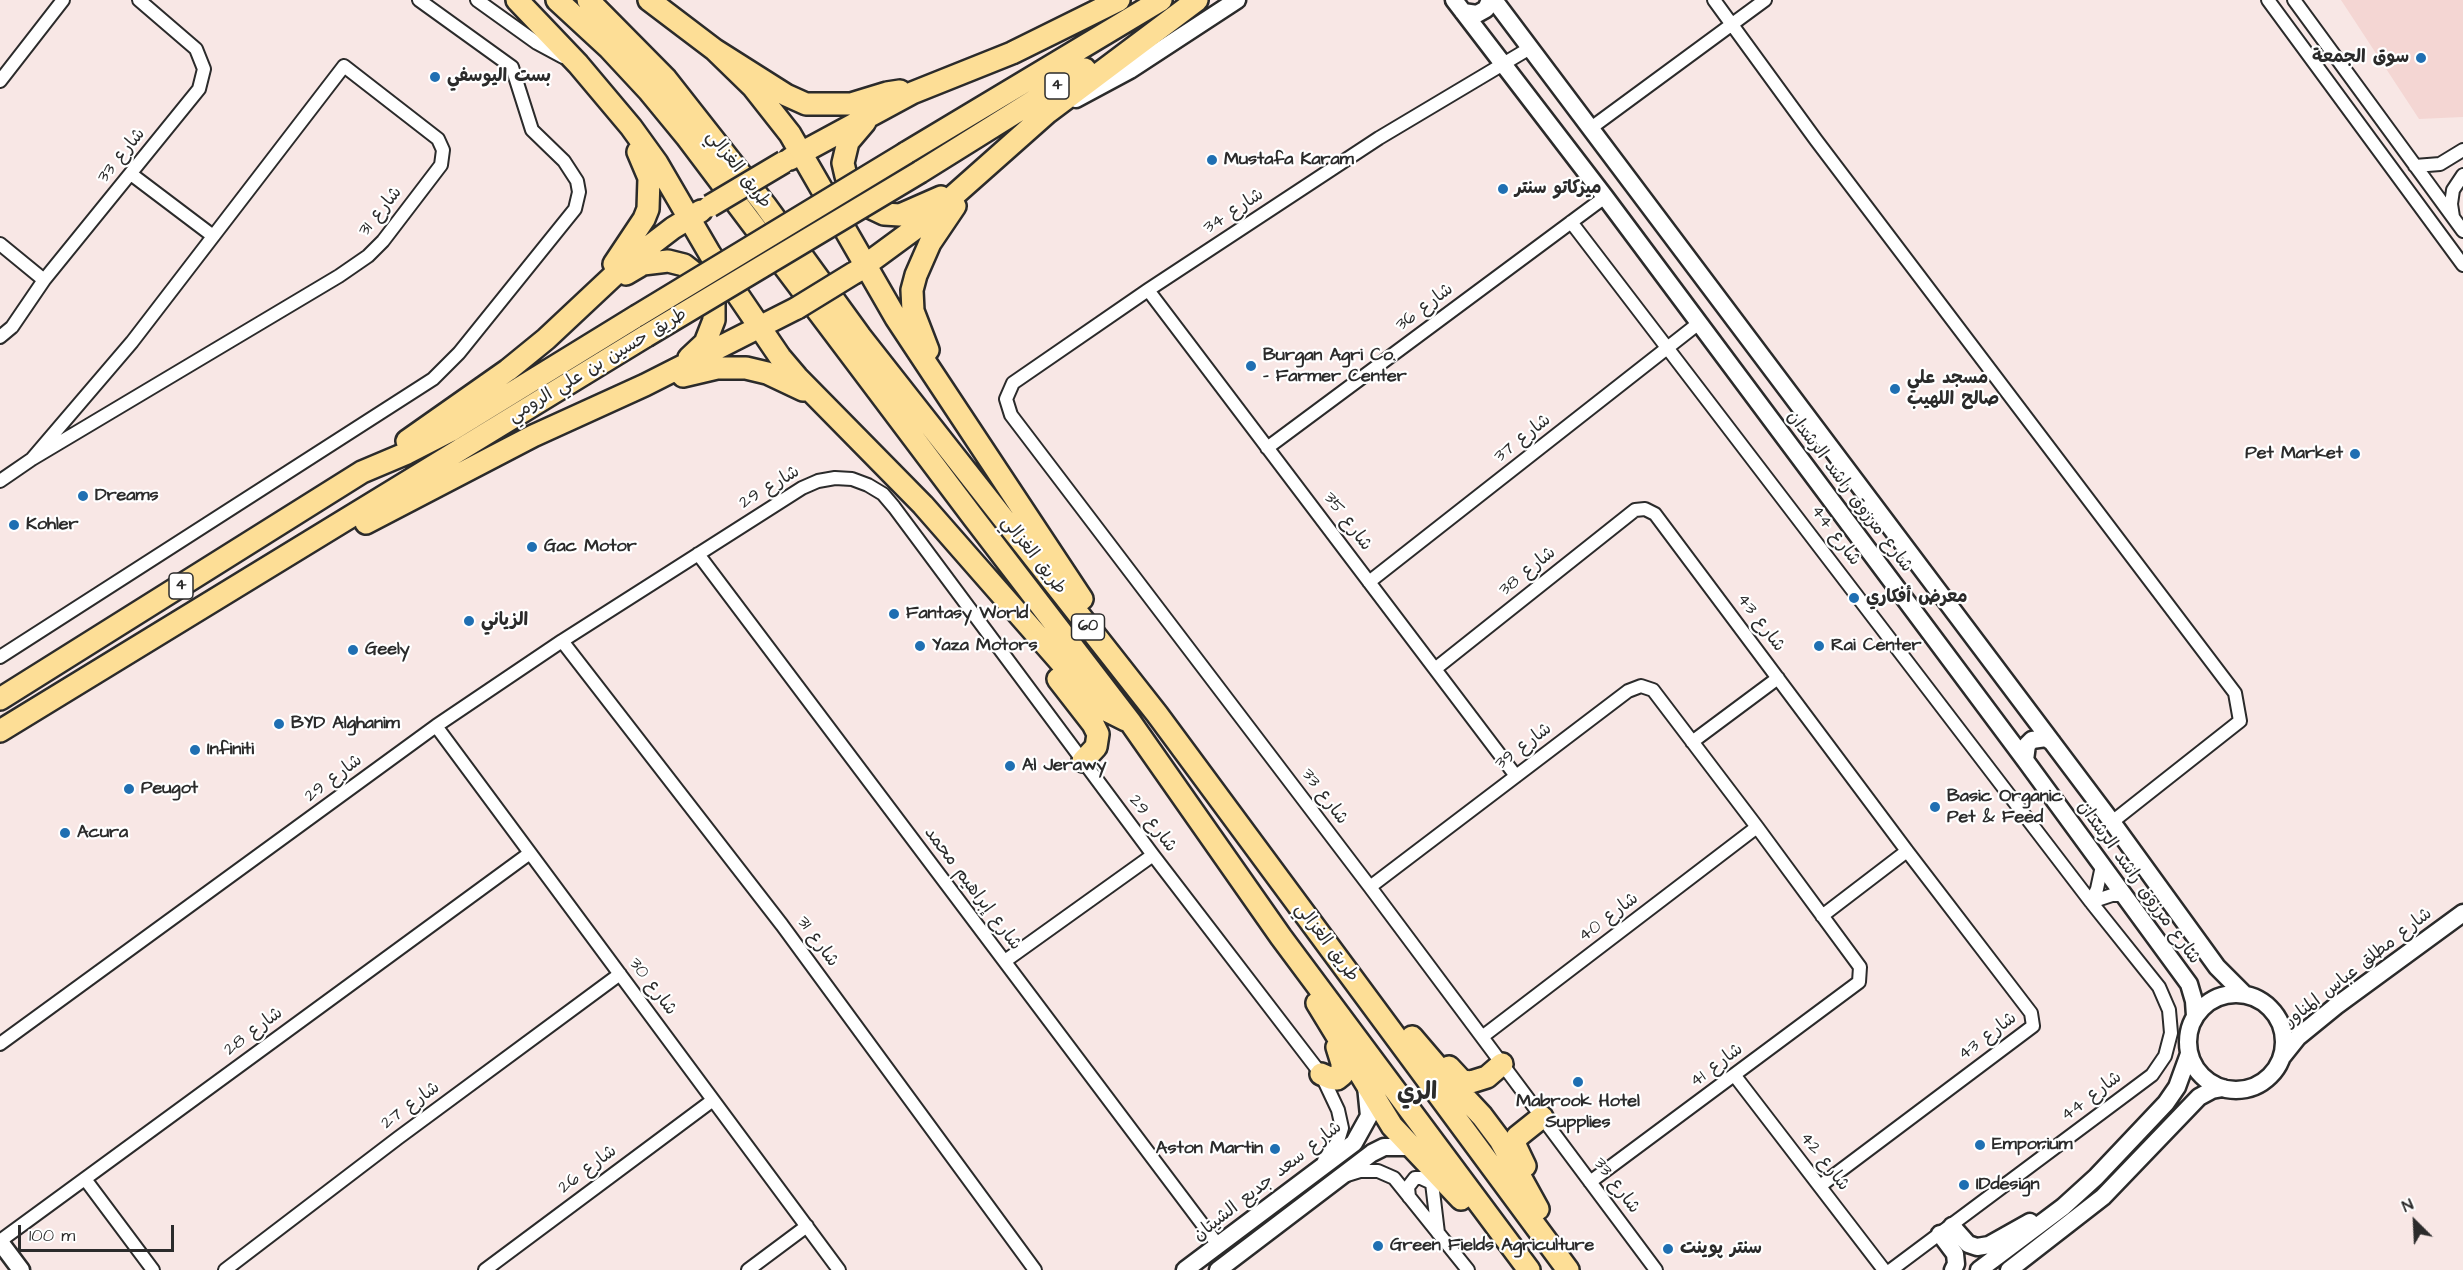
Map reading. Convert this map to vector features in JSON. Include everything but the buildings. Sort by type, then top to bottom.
[{"type":"highway","points":[[517,0],[578,64],[631,127],[657,164],[710,254],[780,357],[813,394],[923,505],[1100,707],[1131,723]]},
{"type":"highway","name":"طريق الغزالي","points":[[557,0],[609,48],[686,136],[1131,723],[1281,937],[1528,1270]]},
{"type":"highway","name":"طريق الغزالي","points":[[588,0],[672,87],[765,205],[860,336],[1157,714],[1565,1266]]},
{"type":"highway","points":[[649,0],[715,50],[786,95],[806,104],[851,104],[887,93],[912,93]]},
{"type":"highway","points":[[362,472],[508,370],[546,339],[626,264],[689,218],[793,157],[912,93],[1012,53],[1119,0]]},
{"type":"highway","name":"طريق حسين بن علي الرومي","points":[[0,699],[362,472],[450,431],[1161,0]]},
{"type":"highway","points":[[291,554],[369,521],[533,436],[645,385],[797,308],[860,269],[924,222],[1048,112],[1196,0]]},
{"type":"highway","name":"طريق حسين بن علي الرومي","points":[[0,731],[646,336],[920,172],[1196,0]]},
{"type":"highway","points":[[715,50],[772,108],[793,157],[860,269],[961,414],[1157,714]]},
{"type":"highway","points":[[582,305],[615,263],[644,219],[650,199],[649,178],[642,160],[602,93]]},
{"type":"highway","points":[[912,93],[908,101],[867,121],[852,135],[843,159],[846,176],[864,205],[884,214],[908,213],[936,199],[952,197]]},
{"type":"highway","points":[[961,414],[919,330],[912,290],[930,243],[984,168]]},
{"type":"highway","points":[[582,305],[635,268],[651,262],[668,261],[684,265],[703,280],[714,303],[714,320],[710,335],[694,355],[645,385]]},
{"type":"highway","points":[[645,385],[708,370],[737,367],[767,373],[813,394]]},
{"type":"highway","points":[[1018,615],[1038,652],[1096,728],[1098,734],[1096,747],[1083,761]]},
{"type":"highway","points":[[1281,937],[1330,1027],[1392,1126],[1528,1270]]},
{"type":"highway","points":[[1341,962],[1409,1033],[1500,1140],[1542,1217],[1565,1266]]},
{"type":"highway","points":[[1321,1074],[1337,1079],[1342,1075],[1343,1070],[1330,1027]]},
{"type":"highway","points":[[1409,1033],[1425,1043],[1462,1081],[1479,1081],[1496,1071],[1502,1064]]},
{"type":"highway","points":[[1542,1117],[1517,1137],[1515,1145],[1540,1196],[1542,1217]]},
{"type":"street","points":[[0,81],[63,0]]},
{"type":"street","name":"شارع 33","points":[[0,337],[12,327],[44,280],[199,89],[204,69],[196,49],[139,0]]},
{"type":"street","points":[[0,657],[433,379],[459,353],[575,209],[579,192],[577,181],[564,161],[532,130],[512,67],[419,0]]},
{"type":"street","points":[[477,0],[537,43],[578,64]]},
{"type":"street","points":[[1048,112],[1130,70],[1237,0]]},
{"type":"street","points":[[1458,6],[1477,14],[1486,9],[1492,0]]},
{"type":"street","name":"شارع مرزوق راشد الرشدان","points":[[1492,0],[1592,128],[1788,389],[2112,822],[2217,967],[2244,994]]},
{"type":"street","points":[[1714,0],[1816,140],[2235,693],[2240,710],[2240,721],[2112,822]]},
{"type":"street","points":[[1592,128],[1765,0]]},
{"type":"street","points":[[2268,0],[2463,265]]},
{"type":"street","points":[[2294,0],[2463,231]]},
{"type":"street","name":"شارع مرزوق راشد الرشدان","points":[[1458,6],[1605,197],[2189,984],[2195,1016]]},
{"type":"street","name":"شارع 34","points":[[1053,355],[1379,138],[1530,48]]},
{"type":"street","name":"شارع 31","points":[[0,481],[32,459],[354,267],[383,241],[439,168],[443,156],[441,144],[434,135],[344,66],[132,342],[32,459]]},
{"type":"street","points":[[2415,166],[2440,164],[2463,150]]},
{"type":"street","points":[[131,174],[213,236]]},
{"type":"street","points":[[2453,218],[2451,204],[2453,190],[2463,175]]},
{"type":"street","name":"شارع 36","points":[[1267,448],[1605,197]]},
{"type":"street","name":"شارع 44","points":[[1571,222],[2162,995],[2169,1010],[2171,1033],[2165,1056],[2152,1075],[1891,1270]]},
{"type":"street","points":[[0,243],[44,280]]},
{"type":"street","name":"شارع 35","points":[[1148,290],[1516,776]]},
{"type":"street","name":"شارع 37","points":[[1370,582],[1699,323]]},
{"type":"street","name":"شارع 33","points":[[1053,355],[1013,383],[1006,399],[1011,415],[1370,887],[1656,1270]]},
{"type":"street","points":[[1761,406],[1767,411],[1782,406],[1788,389]]},
{"type":"street","name":"شارع 29","points":[[0,1044],[436,726],[562,641],[802,488],[818,481],[835,478],[852,479],[883,494],[894,507],[1153,855],[1321,1074],[1338,1110],[1342,1128],[1338,1141],[1318,1170]]},
{"type":"street","name":"شارع 38","points":[[1436,669],[1635,510],[1645,509]]},
{"type":"street","name":"شارع 43","points":[[1645,509],[1655,513],[2031,1013],[2033,1026],[1820,1186]]},
{"type":"street","name":"شارع إبراهيم محمد","points":[[698,554],[1218,1245]]},
{"type":"street","name":"شارع 31","points":[[562,641],[782,925],[1035,1270]]},
{"type":"street","points":[[1692,742],[1778,678]]},
{"type":"street","name":"شارع 39","points":[[1370,887],[1628,691],[1641,686],[1653,690],[1860,967],[1861,975]]},
{"type":"street","name":"شارع 30","points":[[436,726],[839,1270]]},
{"type":"street","points":[[2025,760],[2024,752],[2032,740],[2046,738],[2052,742]]},
{"type":"street","name":"شارع 40","points":[[1482,1037],[1757,827]]},
{"type":"street","points":[[1822,916],[1907,851]]},
{"type":"street","name":"شارع 28","points":[[0,1242],[530,852]]},
{"type":"street","points":[[1005,962],[1153,855]]},
{"type":"street","points":[[2091,902],[2097,889],[2102,866]]},
{"type":"street","points":[[2091,902],[2112,895],[2123,895]]},
{"type":"street","name":"شارع مطلق عباس المناور","points":[[2281,1058],[2298,1037],[2336,1006],[2463,913]]},
{"type":"street","name":"شارع 27","points":[[225,1270],[398,1138],[620,975]]},
{"type":"street","name":"شارع 41","points":[[1590,1182],[1859,982],[1861,975]]},
{"type":"street","points":[[2009,1270],[2103,1197],[2199,1097],[2212,1090],[2223,1088],[2235,1090],[2258,1084],[2268,1077],[2281,1058],[2284,1044],[2283,1030],[2269,1006],[2257,998],[2244,994],[2229,994],[2204,1005],[2189,1028],[2187,1041],[2189,1054],[2202,1076],[2223,1088]]},
{"type":"street","points":[[1979,1270],[2064,1207],[2096,1177],[2166,1103],[2177,1087],[2189,1054]]},
{"type":"street","name":"شارع 42","points":[[1735,1076],[1884,1270]]},
{"type":"street","name":"شارع سعد جديع الشيتان","points":[[1185,1270],[1348,1149],[1363,1129],[1369,1116],[1366,1082]]},
{"type":"street","name":"شارع 26","points":[[485,1270],[713,1100]]},
{"type":"street","points":[[1228,1267],[1249,1247],[1372,1153],[1384,1147],[1413,1147]]},
{"type":"street","points":[[1340,1177],[1360,1172],[1378,1171],[1394,1178],[1468,1270]]},
{"type":"street","points":[[1409,1197],[1407,1187],[1415,1178],[1432,1183],[1438,1234]]},
{"type":"street","points":[[85,1179],[153,1270]]},
{"type":"street","points":[[1275,1202],[1272,1207],[1274,1216],[1280,1220],[1286,1219]]},
{"type":"street","points":[[1946,1230],[1968,1244],[1977,1247],[1989,1245],[2016,1229],[2064,1207]]},
{"type":"street","points":[[748,1270],[807,1226]]},
{"type":"street","points":[[1238,1230],[1247,1229],[1252,1234],[1253,1241],[1249,1247]]},
{"type":"street","points":[[1946,1230],[1955,1254],[1956,1264],[1953,1270]]},
{"type":"street","points":[[0,1242],[21,1270]]},
{"type":"shaded area","name":"سوق الجمعة","points":[[2341,0],[2463,0],[2463,117],[2419,119]]},
{"type":"place","name":"سوق الجمعة","points":[[2421,58]]},
{"type":"place","name":"بست اليوسفي","points":[[435,77]]},
{"type":"place","name":"Mustafa Karam","points":[[1212,160]]},
{"type":"place","name":"ميركاتو سنتر","points":[[1503,189]]},
{"type":"place","name":"Burgan Agri Co. - Farmer Center","points":[[1251,366]]},
{"type":"place","name":"مسجد علي صالح اللهيب","points":[[1895,389]]},
{"type":"place","name":"Pet Market","points":[[2355,454]]},
{"type":"place","name":"Dreams","points":[[83,496]]},
{"type":"place","name":"Kohler","points":[[14,525]]},
{"type":"place","name":"Gac Motor","points":[[532,547]]},
{"type":"place","name":"معرض أفكاري","points":[[1854,598]]},
{"type":"place","name":"Fantasy World","points":[[894,614]]},
{"type":"place","name":"الزياني","points":[[469,621]]},
{"type":"place","name":"Yaza Motors","points":[[920,646]]},
{"type":"place","name":"Rai Center","points":[[1819,646]]},
{"type":"place","name":"Geely","points":[[353,650]]},
{"type":"place","name":"BYD Alghanim","points":[[279,724]]},
{"type":"place","name":"Infiniti","points":[[195,750]]},
{"type":"place","name":"Al Jerawy","points":[[1010,766]]},
{"type":"place","name":"Peugot","points":[[129,789]]},
{"type":"place","name":"Basic Organic Pet & Feed","points":[[1935,807]]},
{"type":"place","name":"Acura","points":[[65,833]]},
{"type":"place","name":"Mabrook Hotel Supplies","points":[[1578,1082]]},
{"type":"place","name":"Emporium","points":[[1980,1145]]},
{"type":"place","name":"Aston Martin","points":[[1275,1149]]},
{"type":"place","name":"IDdesign","points":[[1964,1185]]},
{"type":"place","name":"Green Fields Agriculture","points":[[1378,1246]]},
{"type":"place","name":"سنتر پوينت","points":[[1668,1249]]},
{"type":"district","name":"الري","points":[[1417,1094]]}]
